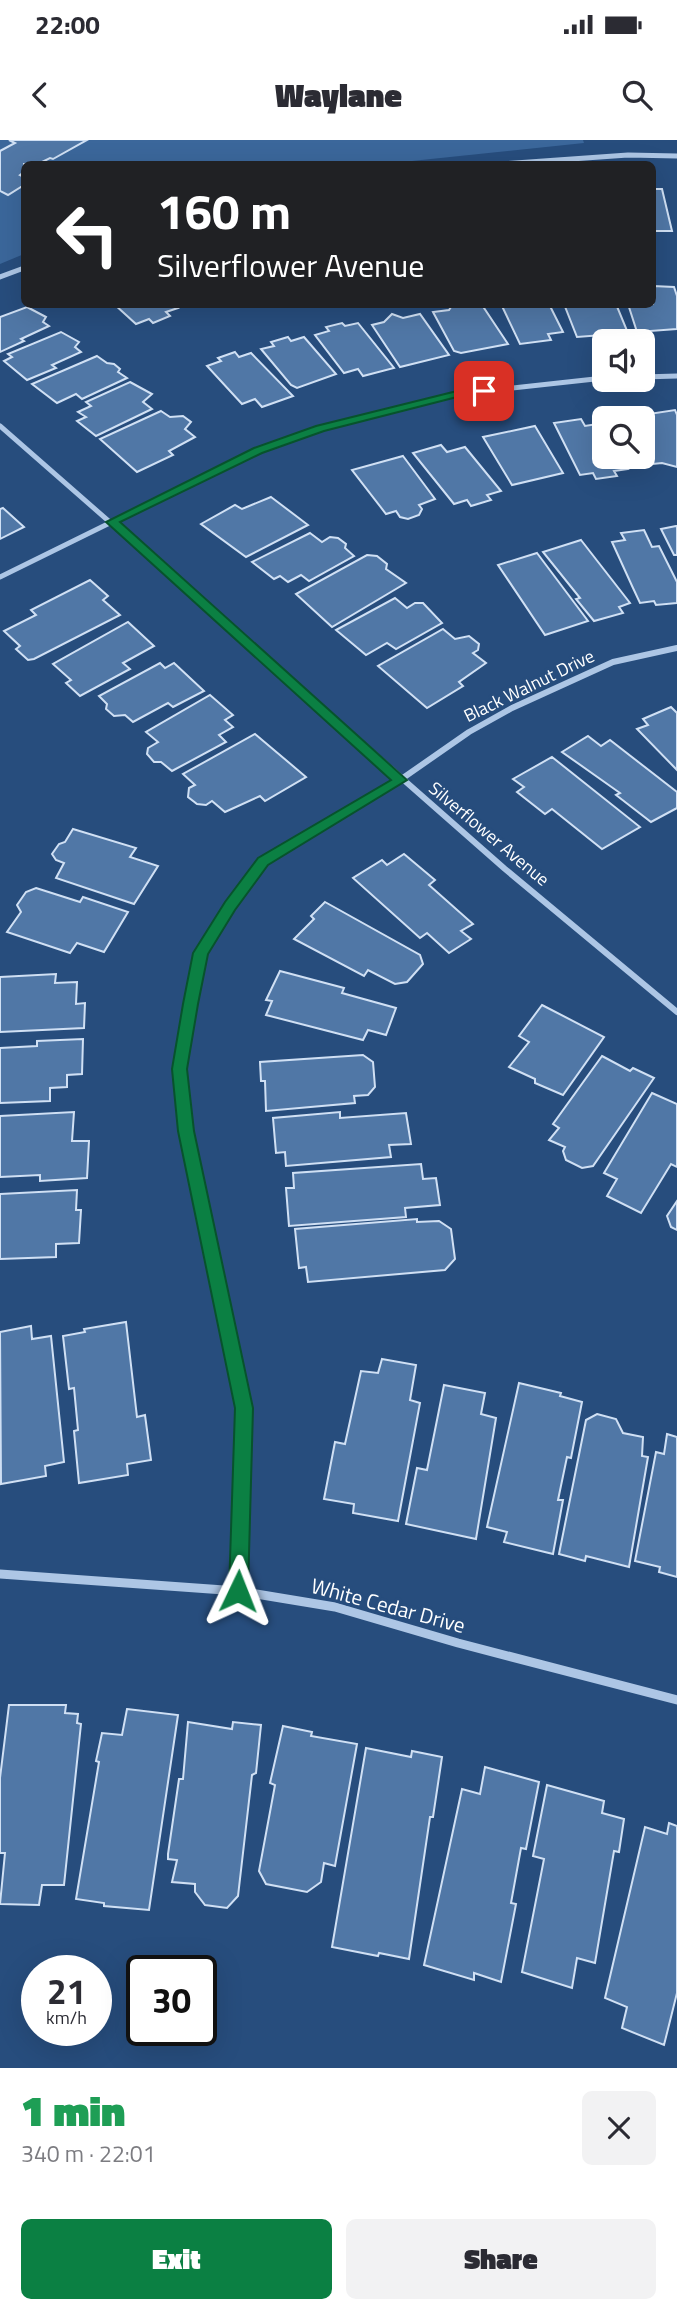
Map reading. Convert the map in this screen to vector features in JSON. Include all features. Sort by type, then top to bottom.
[{"type":"street","points":[[544,161],[628,155],[677,156]]},
{"type":"street","points":[[0,277],[21,269]]},
{"type":"street","points":[[655,377],[677,376]]},
{"type":"street","points":[[0,577],[258,450],[320,429],[457,394],[592,379]]},
{"type":"street","name":"Silverflower Avenue","points":[[0,426],[112,522],[400,780],[677,1012]]},
{"type":"street","name":"Black Walnut Drive","points":[[238,1591],[244,1408],[186,1131],[180,1069],[201,953],[230,906],[263,862],[400,780],[469,732],[553,688],[613,662],[677,648]]},
{"type":"street","name":"White Cedar Drive","points":[[0,1574],[238,1591],[335,1607],[458,1643],[677,1700]]},
{"type":"shaded area","points":[[0,140],[583,140],[584,143],[412,161],[21,161],[21,255],[0,264]]},
{"type":"building","points":[[9,140],[87,140],[53,159],[21,161],[21,187],[8,195],[0,191],[0,151],[15,143]]},
{"type":"building","points":[[656,189],[662,189],[672,231],[656,231]]},
{"type":"building","points":[[656,286],[674,287],[677,296],[677,329],[636,329],[629,308],[656,308]]},
{"type":"building","points":[[29,308],[46,317],[43,322],[49,326],[0,352],[0,317]]},
{"type":"building","points":[[118,308],[178,308],[166,312],[170,316],[153,323],[149,319],[136,324]]},
{"type":"building","points":[[484,308],[508,344],[461,353],[454,351],[433,312]]},
{"type":"building","points":[[503,308],[551,308],[563,332],[548,334],[551,340],[520,344]]},
{"type":"building","points":[[566,308],[618,308],[626,329],[592,329],[592,336],[577,337]]},
{"type":"building","points":[[392,314],[403,318],[420,314],[449,355],[400,367],[372,325],[384,322]]},
{"type":"building","points":[[342,323],[345,326],[358,323],[394,368],[363,376],[358,369],[344,373],[315,335],[329,331],[326,327]]},
{"type":"building","points":[[61,332],[79,342],[75,347],[81,352],[52,365],[56,368],[27,380],[4,361],[12,357],[8,354]]},
{"type":"building","points":[[288,337],[291,341],[304,337],[336,374],[297,388],[291,385],[261,349],[274,346],[271,342]]},
{"type":"building","points":[[235,352],[239,357],[251,353],[293,396],[262,407],[255,399],[242,404],[207,366],[221,361],[218,358]]},
{"type":"building","points":[[97,356],[114,364],[120,369],[118,372],[127,378],[82,399],[76,394],[57,403],[32,384]]},
{"type":"building","points":[[130,382],[152,394],[143,402],[152,409],[96,436],[77,421],[86,417],[78,412],[91,406],[86,402]]},
{"type":"building","points":[[675,410],[677,467],[655,464],[655,413]]},
{"type":"building","points":[[161,411],[170,417],[183,416],[191,422],[185,429],[195,437],[169,451],[173,455],[137,472],[100,439]]},
{"type":"building","points":[[581,419],[585,426],[592,425],[592,469],[628,469],[614,471],[617,476],[596,479],[593,473],[580,475],[554,423]]},
{"type":"building","points":[[535,426],[563,473],[512,485],[483,437]]},
{"type":"building","points":[[441,445],[447,452],[465,447],[501,491],[487,495],[491,500],[471,506],[467,500],[454,504],[413,453]]},
{"type":"building","points":[[403,456],[435,499],[419,505],[422,509],[419,515],[408,519],[400,517],[396,511],[386,514],[352,470]]},
{"type":"building","points":[[271,497],[308,525],[246,557],[201,524],[235,505],[242,509]]},
{"type":"building","points":[[3,508],[24,527],[0,539],[0,509]]},
{"type":"building","points":[[677,526],[677,555],[674,555],[661,529]]},
{"type":"building","points":[[644,530],[652,547],[659,546],[677,582],[677,603],[640,603],[612,542],[625,540],[621,533]]},
{"type":"building","points":[[310,533],[322,542],[330,537],[338,538],[354,556],[309,581],[301,575],[288,582],[280,576],[274,579],[252,562]]},
{"type":"building","points":[[581,540],[630,603],[619,607],[623,613],[594,621],[576,599],[580,598],[543,552]]},
{"type":"building","points":[[537,553],[588,621],[545,635],[498,565]]},
{"type":"building","points":[[367,555],[377,556],[387,564],[386,569],[406,583],[332,627],[296,594]]},
{"type":"building","points":[[90,580],[108,596],[103,600],[120,615],[28,660],[16,649],[20,646],[4,631],[36,615],[31,610]]},
{"type":"building","points":[[395,598],[407,608],[415,603],[423,603],[442,623],[396,649],[387,643],[366,655],[336,630]]},
{"type":"building","points":[[128,622],[154,646],[123,663],[130,669],[80,696],[66,683],[71,680],[53,664]]},
{"type":"building","points":[[443,629],[455,639],[469,636],[479,644],[478,650],[473,653],[486,663],[459,682],[463,686],[427,708],[378,666]]},
{"type":"building","points":[[160,663],[165,668],[174,663],[204,691],[173,707],[168,703],[133,722],[125,715],[114,716],[106,709],[107,704],[99,696]]},
{"type":"building","points":[[210,695],[233,715],[225,720],[233,727],[219,735],[226,742],[172,771],[161,762],[154,762],[147,754],[148,748],[158,742],[146,732]]},
{"type":"building","points":[[671,707],[677,713],[677,770],[637,729],[648,725],[643,719]]},
{"type":"building","points":[[255,734],[306,777],[265,801],[260,796],[225,812],[212,801],[206,805],[197,804],[188,797],[189,788],[195,785],[183,774]]},
{"type":"building","points":[[588,736],[601,746],[610,740],[677,792],[677,808],[651,822],[616,795],[620,793],[562,752]]},
{"type":"building","points":[[552,757],[640,827],[602,849],[552,809],[545,814],[517,792],[524,787],[513,779]]},
{"type":"building","points":[[73,829],[136,848],[130,857],[158,866],[134,904],[56,878],[64,863],[56,860],[52,854],[59,844],[65,842]]},
{"type":"building","points":[[404,854],[435,880],[429,885],[473,924],[461,931],[471,939],[449,953],[427,933],[420,938],[353,878],[382,860],[387,865]]},
{"type":"building","points":[[36,888],[80,902],[83,897],[128,912],[104,952],[77,943],[70,953],[7,932],[21,912],[17,905],[26,892]]},
{"type":"building","points":[[325,902],[420,955],[423,964],[407,982],[395,984],[368,970],[364,976],[294,939],[314,919],[311,916]]},
{"type":"building","points":[[280,971],[344,988],[342,993],[396,1008],[386,1035],[368,1030],[363,1040],[266,1015],[272,1001],[266,1000]]},
{"type":"building","points":[[56,974],[55,983],[77,982],[76,1004],[85,1003],[84,1028],[0,1032],[0,977]]},
{"type":"building","points":[[542,1005],[604,1037],[563,1095],[535,1083],[535,1079],[509,1067],[529,1042],[519,1036]]},
{"type":"building","points":[[83,1039],[82,1074],[67,1075],[67,1087],[50,1088],[50,1101],[0,1103],[0,1048],[37,1046],[37,1041]]},
{"type":"building","points":[[363,1055],[373,1062],[375,1087],[368,1095],[354,1096],[355,1103],[266,1111],[265,1081],[261,1081],[260,1062]]},
{"type":"building","points":[[602,1056],[630,1071],[633,1068],[654,1078],[593,1166],[582,1168],[566,1160],[563,1151],[565,1147],[549,1140],[559,1128],[553,1124]]},
{"type":"building","points":[[652,1093],[677,1104],[677,1167],[671,1164],[641,1213],[607,1196],[617,1179],[604,1173]]},
{"type":"building","points":[[74,1112],[72,1141],[89,1141],[87,1178],[40,1181],[40,1175],[0,1177],[0,1116]]},
{"type":"building","points":[[340,1112],[340,1118],[406,1113],[411,1144],[389,1145],[391,1157],[286,1166],[285,1152],[276,1153],[273,1118]]},
{"type":"building","points":[[421,1164],[423,1179],[436,1178],[440,1205],[405,1208],[406,1217],[289,1226],[286,1188],[294,1188],[293,1173]]},
{"type":"building","points":[[77,1190],[76,1210],[81,1210],[79,1243],[56,1244],[56,1257],[0,1259],[0,1194]]},
{"type":"building","points":[[677,1201],[677,1230],[671,1227],[667,1216]]},
{"type":"building","points":[[417,1219],[417,1222],[439,1221],[451,1229],[455,1259],[445,1270],[308,1282],[306,1267],[299,1268],[295,1229]]},
{"type":"building","points":[[126,1322],[137,1417],[145,1415],[151,1460],[127,1464],[128,1475],[79,1483],[74,1431],[78,1430],[74,1388],[69,1389],[63,1336],[85,1332],[84,1329]]},
{"type":"building","points":[[31,1326],[32,1339],[51,1336],[64,1462],[45,1466],[46,1476],[1,1484],[0,1332]]},
{"type":"building","points":[[382,1359],[416,1365],[410,1400],[420,1403],[398,1521],[353,1513],[354,1504],[324,1499],[335,1442],[345,1444],[361,1371],[378,1373]]},
{"type":"building","points":[[519,1383],[561,1393],[560,1396],[582,1402],[571,1458],[567,1457],[558,1500],[563,1500],[553,1554],[504,1542],[507,1532],[487,1527]]},
{"type":"building","points":[[444,1385],[485,1393],[481,1414],[496,1418],[476,1539],[406,1524],[417,1468],[427,1470]]},
{"type":"building","points":[[597,1414],[616,1419],[623,1433],[643,1437],[642,1456],[648,1457],[629,1567],[586,1556],[585,1561],[559,1554],[586,1420]]},
{"type":"building","points":[[667,1434],[677,1437],[677,1577],[659,1572],[660,1567],[635,1561],[656,1452],[664,1454]]},
{"type":"building","points":[[9,1705],[66,1705],[65,1713],[78,1714],[77,1723],[81,1724],[64,1885],[42,1885],[39,1905],[0,1904],[5,1853],[0,1853],[0,1778]]},
{"type":"building","points":[[127,1709],[178,1715],[149,1910],[104,1906],[104,1903],[76,1899],[102,1733],[122,1735]]},
{"type":"building","points":[[188,1722],[232,1729],[233,1722],[261,1725],[256,1773],[252,1775],[238,1896],[227,1908],[205,1905],[195,1892],[195,1884],[172,1882],[177,1860],[168,1859],[168,1854],[179,1779],[183,1779]]},
{"type":"building","points":[[283,1726],[312,1732],[311,1736],[357,1744],[335,1866],[324,1863],[321,1882],[307,1892],[266,1884],[259,1871],[275,1785],[270,1783]]},
{"type":"building","points":[[366,1748],[411,1757],[412,1751],[442,1757],[433,1817],[430,1817],[409,1959],[332,1947]]},
{"type":"building","points":[[485,1767],[539,1782],[526,1849],[521,1848],[511,1903],[516,1904],[501,1982],[474,1973],[474,1980],[424,1965],[462,1789],[480,1794]]},
{"type":"building","points":[[547,1785],[604,1801],[602,1813],[624,1819],[619,1852],[614,1851],[595,1963],[577,1958],[572,1988],[522,1972],[544,1859],[533,1856]]},
{"type":"building","points":[[669,1823],[677,1826],[677,1993],[664,2045],[622,2028],[627,2007],[605,1998],[645,1827],[667,1834]]},
{"type":"route","points":[[238,1591],[244,1408],[186,1131],[180,1069],[190,1004],[201,953],[230,906],[263,862],[400,780],[112,522],[258,450],[320,429],[457,394],[484,391]]}]
